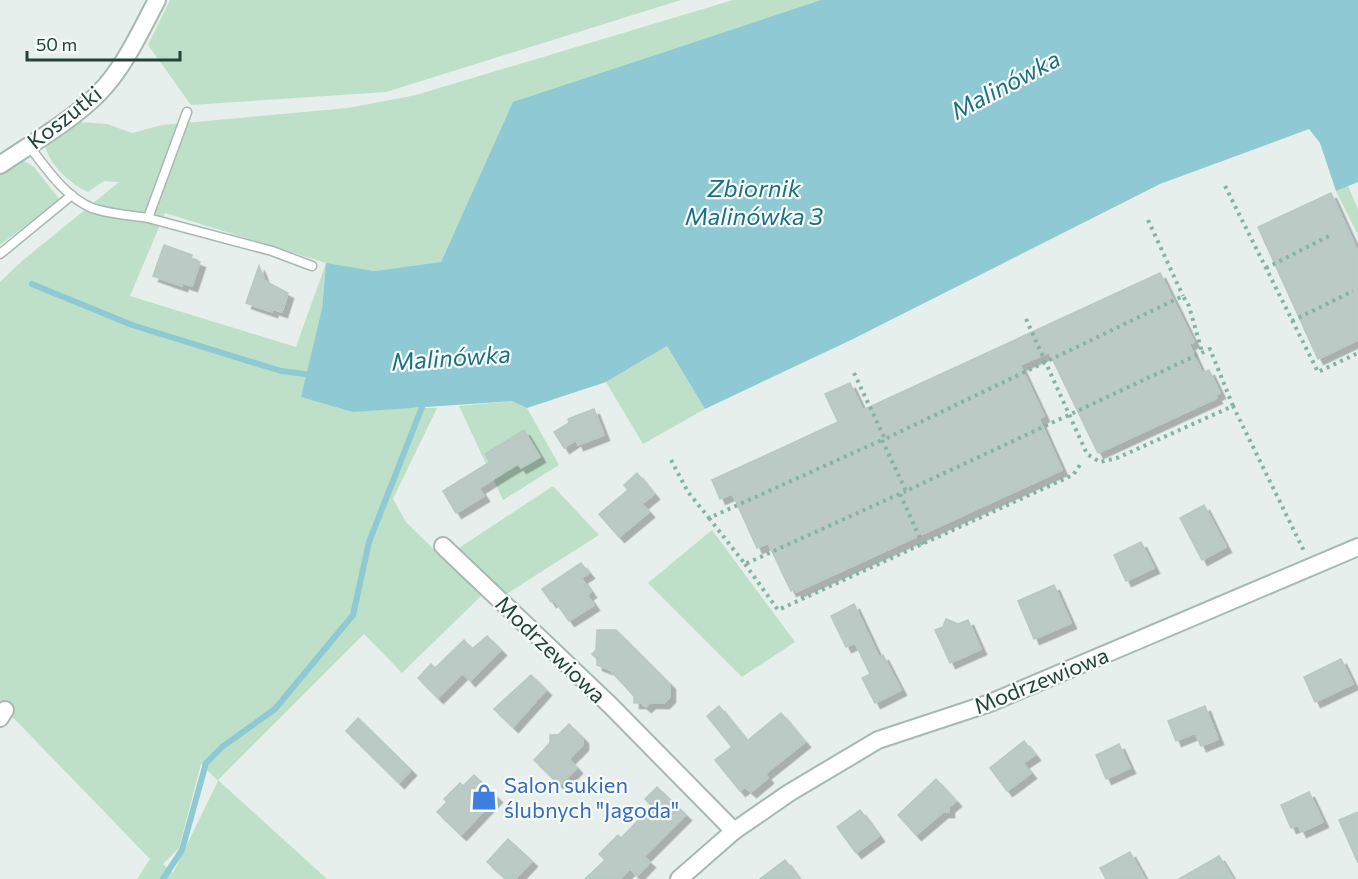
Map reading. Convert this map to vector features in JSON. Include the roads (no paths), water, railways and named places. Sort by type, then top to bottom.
[{"type":"street","name":"Koszutki","points":[[0,165],[99,93],[134,45],[157,0]]},
{"type":"street","name":"Modrzewiowa","points":[[443,546],[610,705],[734,831]]},
{"type":"street","name":"Modrzewiowa","points":[[679,879],[734,831],[789,793],[878,740],[990,703],[1358,547]]},
{"type":"lane","points":[[148,218],[188,112]]},
{"type":"lane","points":[[28,145],[76,198],[93,208],[148,218],[272,251],[312,266]]},
{"type":"lane","points":[[0,254],[76,198]]},
{"type":"water","name":"Zbiornik Malinówka 3","points":[[821,0],[1358,0],[1358,182],[1336,191],[1320,143],[1309,129],[1160,184],[853,339],[705,409],[667,346],[606,382],[527,408],[512,401],[353,412],[301,397],[322,309],[326,263],[374,271],[441,262],[513,102]]},
{"type":"waterway","name":"Malinówka","points":[[32,284],[132,325],[281,371],[313,375]]},
{"type":"waterway","points":[[163,879],[182,850],[206,763],[222,747],[275,709],[353,615],[369,542],[424,402]]},
{"type":"place","name":"Salon sukien ślubnych \"Jagoda\"","points":[[484,797]]}]
